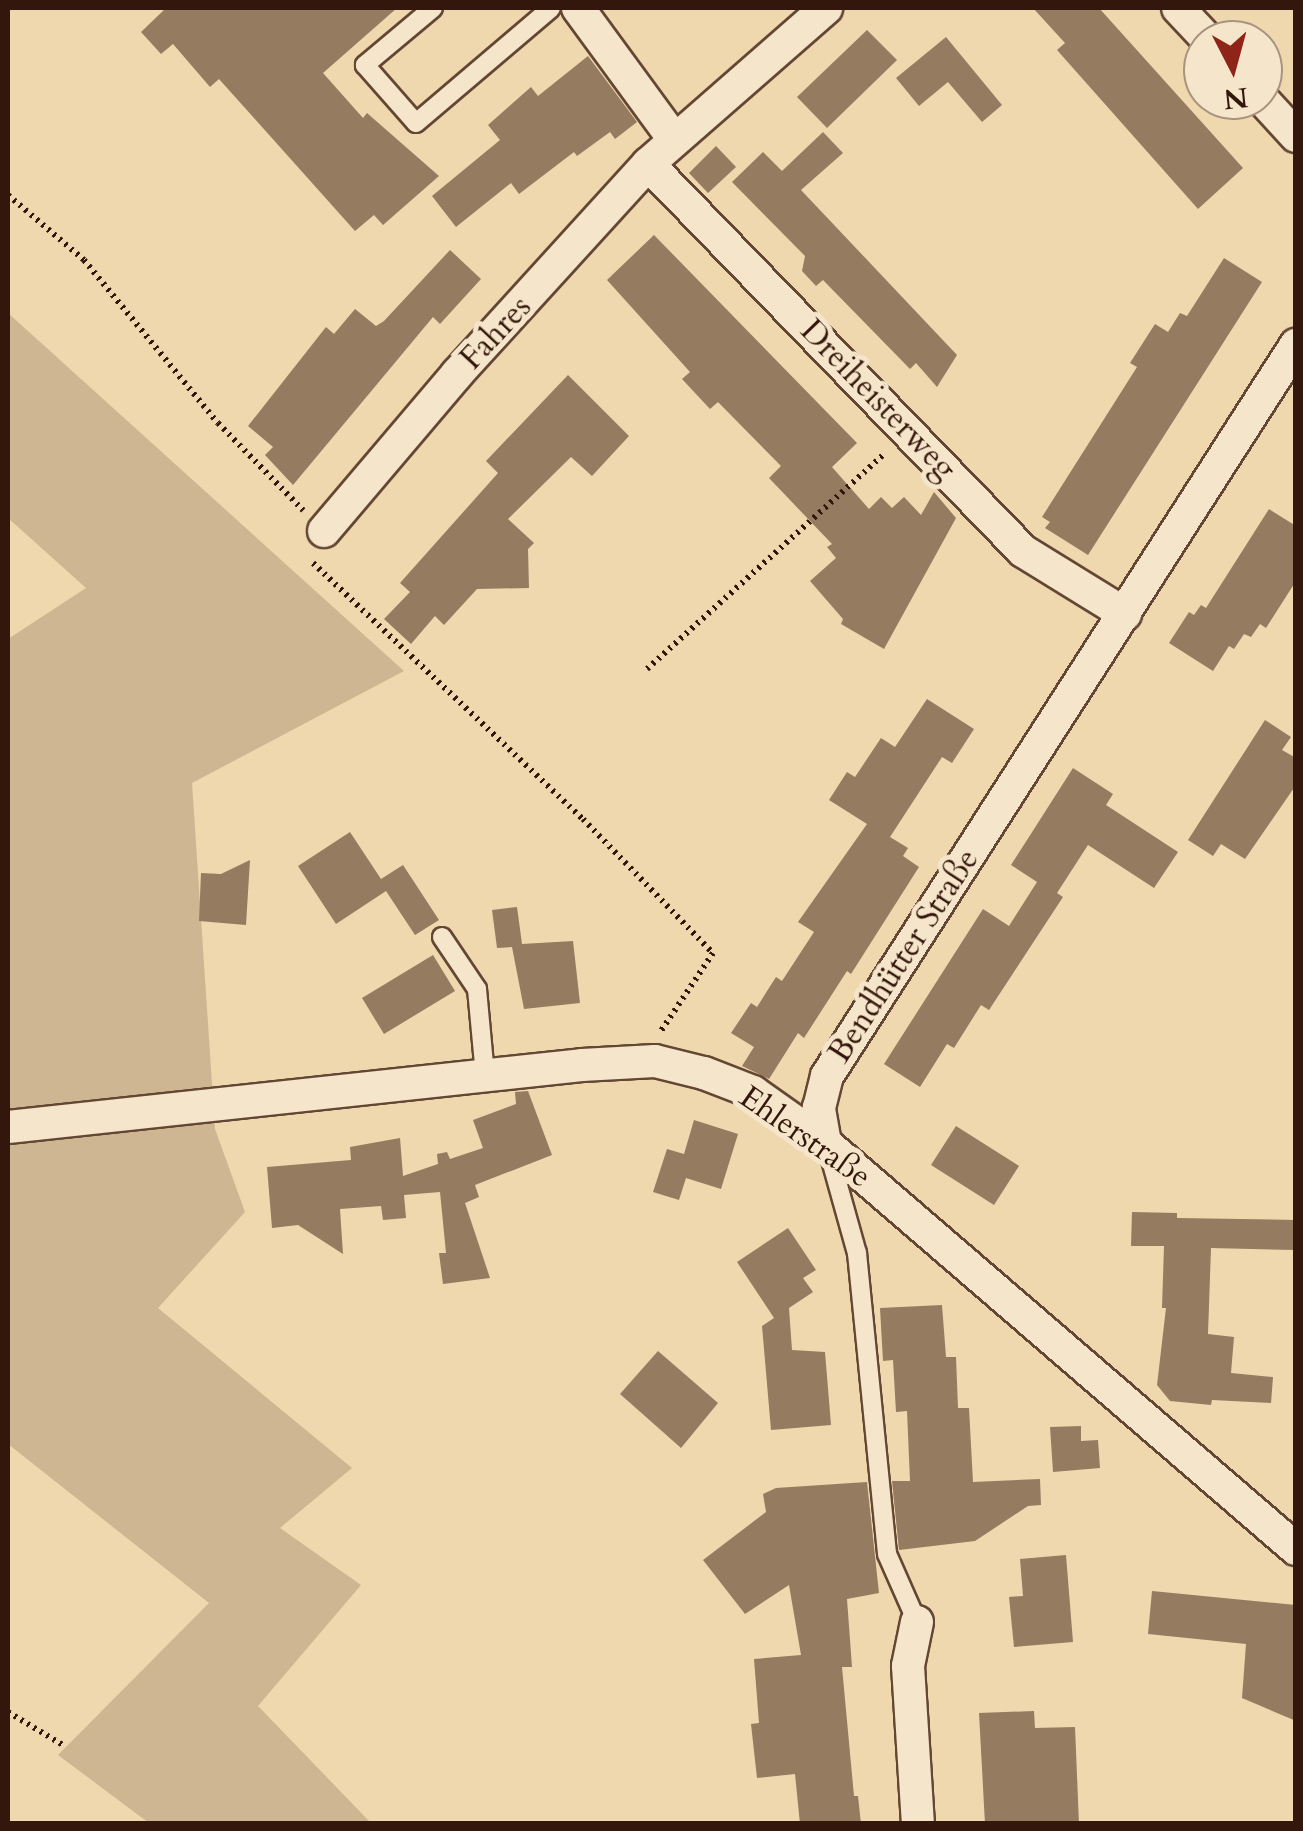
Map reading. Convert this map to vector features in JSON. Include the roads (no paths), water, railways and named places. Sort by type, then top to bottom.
[{"type":"street","points":[[578,8],[674,140]]},
{"type":"street","name":"Fahres","points":[[324,531],[457,374],[648,164],[826,8]]},
{"type":"street","name":"Dreiheisterweg","points":[[648,164],[1024,551],[1125,614]]},
{"type":"street","name":"Bendhütter Straße","points":[[825,1143],[819,1108],[827,1076],[1296,346]]},
{"type":"street","name":"Ehlerstraße","points":[[8,1127],[485,1075],[654,1061],[753,1092],[825,1143],[1296,1548]]},
{"type":"street","name":"Bendhütter Straße","points":[[917,1622],[908,1666],[918,1824]]},
{"type":"lane","points":[[433,8],[365,65],[416,123],[551,8]]},
{"type":"lane","points":[[442,937],[478,990],[485,1075]]},
{"type":"lane","name":"Bendhütter Straße","points":[[825,1143],[857,1253],[887,1554],[917,1622]]}]
